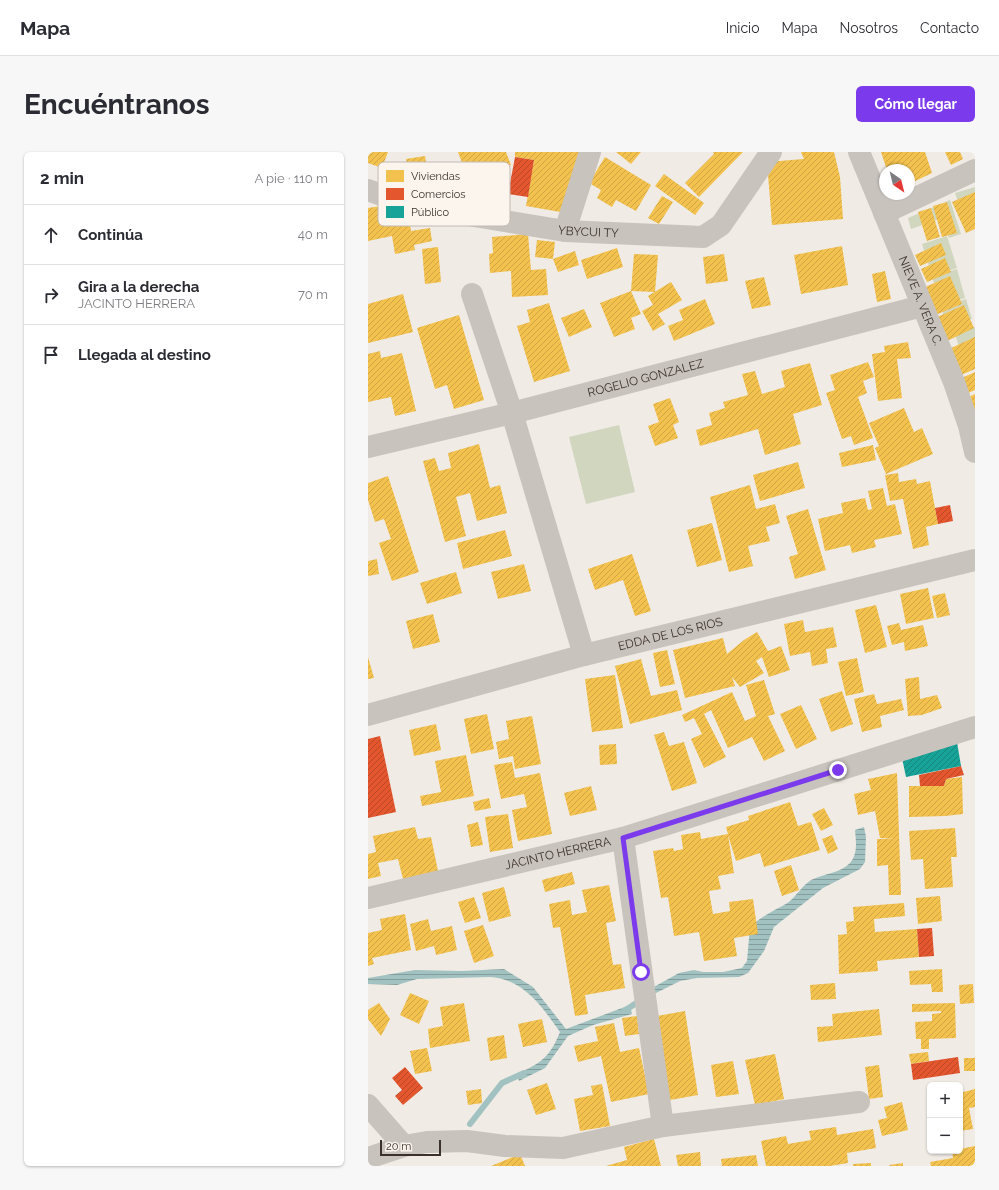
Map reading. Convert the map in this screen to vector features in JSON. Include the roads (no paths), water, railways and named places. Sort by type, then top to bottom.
[{"type":"street","points":[[565,231],[590,152]]},
{"type":"street","name":"YBYCUI TY","points":[[510,222],[565,231],[703,237],[720,225],[771,152]]},
{"type":"street","name":"NIEVE A. VERA C.","points":[[859,152],[954,382],[969,426],[975,452]]},
{"type":"street","points":[[884,213],[975,170]]},
{"type":"street","name":"YBYCUI TY","points":[[368,190],[378,194]]},
{"type":"street","points":[[472,294],[512,413],[584,655]]},
{"type":"street","name":"ROGELIO GONZALEZ","points":[[368,447],[512,413],[922,306]]},
{"type":"street","name":"EDDA DE LOS RIOS","points":[[368,715],[584,655],[975,560]]},
{"type":"street","name":"JACINTO HERRERA","points":[[368,898],[623,838],[975,727]]},
{"type":"street","points":[[623,838],[663,1126]]},
{"type":"street","points":[[368,1158],[404,1146],[427,1142],[466,1141],[505,1146],[565,1157],[663,1126],[859,1102]]},
{"type":"street","points":[[368,1105],[404,1146]]},
{"type":"water","points":[[864,827],[866,837],[865,862],[860,869],[823,888],[774,927],[764,951],[748,973],[739,977],[697,978],[680,981],[654,994],[652,988],[679,973],[694,970],[703,972],[723,972],[742,968],[747,961],[750,927],[764,916],[789,902],[811,880],[842,869],[850,863],[855,852],[855,830]]},
{"type":"water","points":[[504,969],[533,987],[566,1029],[630,1005],[632,1014],[593,1025],[568,1036],[545,1068],[519,1081],[517,1074],[544,1058],[552,1048],[560,1032],[539,1004],[513,983],[490,977],[417,979],[397,985],[368,984],[368,978],[415,970],[462,971]]},
{"type":"waterway","points":[[624,1011],[641,1000]]},
{"type":"waterway","points":[[470,1124],[502,1083],[524,1073]]}]
